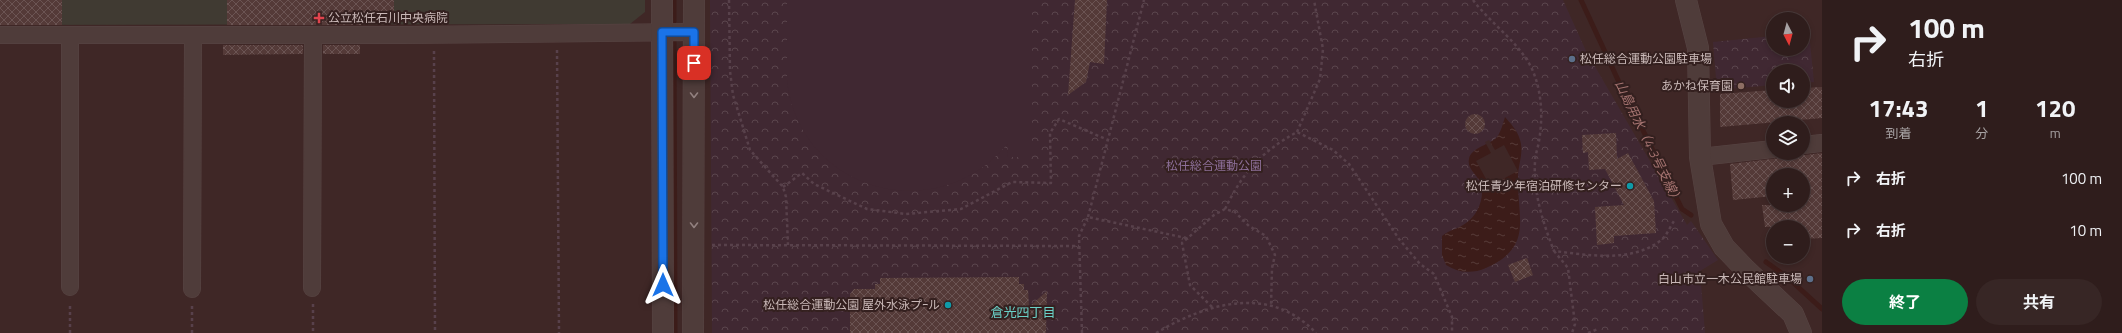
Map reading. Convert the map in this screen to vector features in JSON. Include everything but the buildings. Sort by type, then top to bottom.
[{"type":"street","points":[[662,0],[663,333]]},
{"type":"street","points":[[693,333],[694,0]]},
{"type":"street","points":[[1686,0],[1698,48],[1700,157],[1711,224],[1724,247],[1793,314],[1801,333]]},
{"type":"street","points":[[0,35],[314,35],[694,32]]},
{"type":"street","points":[[70,35],[70,287]]},
{"type":"street","points":[[192,289],[193,35]]},
{"type":"street","points":[[312,288],[314,35]]},
{"type":"street","points":[[1810,144],[1822,143]]},
{"type":"street","points":[[1700,157],[1766,150]]},
{"type":"path","points":[[729,0],[730,72],[733,95],[750,150],[783,187],[786,197],[788,245]]},
{"type":"path","points":[[1082,333],[1079,236],[1088,217],[1144,0]]},
{"type":"path","points":[[1212,307],[1190,285],[1182,243],[1214,215],[1225,209],[1238,182],[1260,159],[1276,144],[1297,132],[1320,79],[1323,49],[1314,0]]},
{"type":"path","points":[[1473,0],[1482,12],[1525,56],[1532,71],[1540,97],[1543,119],[1535,160],[1535,184],[1539,207],[1554,251],[1568,268],[1575,324],[1572,333]]},
{"type":"path","points":[[557,33],[558,333]]},
{"type":"path","points":[[434,34],[435,333]]},
{"type":"path","points":[[783,187],[802,173],[814,184],[867,209],[906,214],[961,209],[1012,182],[1051,183],[1050,133],[1060,119],[1108,140]]},
{"type":"path","points":[[1297,132],[1333,150],[1349,164],[1399,239],[1420,264],[1434,274],[1452,316],[1452,333]]},
{"type":"path","points":[[1225,209],[1235,212],[1249,226],[1266,236],[1272,248],[1274,255],[1272,268],[1271,306]]},
{"type":"path","points":[[1088,217],[1187,238]]},
{"type":"path","points":[[1554,251],[1597,255],[1638,253],[1661,240],[1674,221]]},
{"type":"path","points":[[694,245],[1079,246]]},
{"type":"path","points":[[70,287],[70,333]]},
{"type":"path","points":[[312,288],[313,333]]},
{"type":"path","points":[[192,289],[192,333]]},
{"type":"path","points":[[1156,333],[1186,317],[1212,307],[1242,302],[1285,309],[1303,321],[1316,333]]},
{"type":"path","points":[[1588,333],[1598,329]]},
{"type":"shaded area","name":"公立松任石川中央病院","points":[[0,0],[645,0],[645,12],[630,24],[0,25]]},
{"type":"green space","name":"松任総合運動公園","points":[[710,0],[1563,0],[1586,51],[1687,225],[1691,221],[1718,260],[1700,271],[1705,333],[712,333]]},
{"type":"green space","points":[[787,0],[1032,0],[1032,157],[1007,157],[1008,143],[979,170],[946,186],[910,191],[876,186],[844,172],[817,149],[797,118],[787,80]]},
{"type":"green space","points":[[1766,37],[1766,56],[1810,56],[1810,43],[1814,82],[1810,82],[1810,64],[1766,64],[1766,86],[1717,90],[1713,42]]},
{"type":"water","points":[[1505,117],[1517,132],[1521,142],[1518,172],[1520,230],[1517,241],[1511,251],[1501,260],[1486,268],[1471,272],[1456,270],[1446,265],[1442,255],[1442,236],[1466,223],[1477,210],[1482,198],[1482,192],[1479,180],[1469,165],[1470,155],[1497,137]]},
{"type":"pier","points":[[1489,140],[1495,150],[1504,145],[1518,171],[1490,186],[1476,161],[1491,153],[1485,142]]},
{"type":"waterway","points":[[674,0],[674,21]]},
{"type":"waterway","name":"山島用水（4-3号支線）","points":[[1581,0],[1618,80],[1682,209],[1691,215]]},
{"type":"waterway","points":[[674,39],[675,333]]},
{"type":"waterway","name":"山島用水（4-3号支線）","points":[[1769,264],[1787,277],[1822,309]]},
{"type":"place","name":"公立松任石川中央病院","points":[[319,18]]},
{"type":"place","name":"松任総合運動公園駐車場","points":[[1572,59]]},
{"type":"place","name":"あかね保育園","points":[[1741,86]]},
{"type":"place","name":"松任青少年宿泊研修センター","points":[[1630,186]]},
{"type":"place","name":"白山市立一木公民館駐車場","points":[[1810,279]]},
{"type":"place","name":"松任総合運動公園 屋外水泳プｰル","points":[[948,305]]},
{"type":"district","name":"倉光四丁目","points":[[1023,312]]},
{"type":"route","points":[[663,285],[662,32],[694,32],[694,63]]}]
